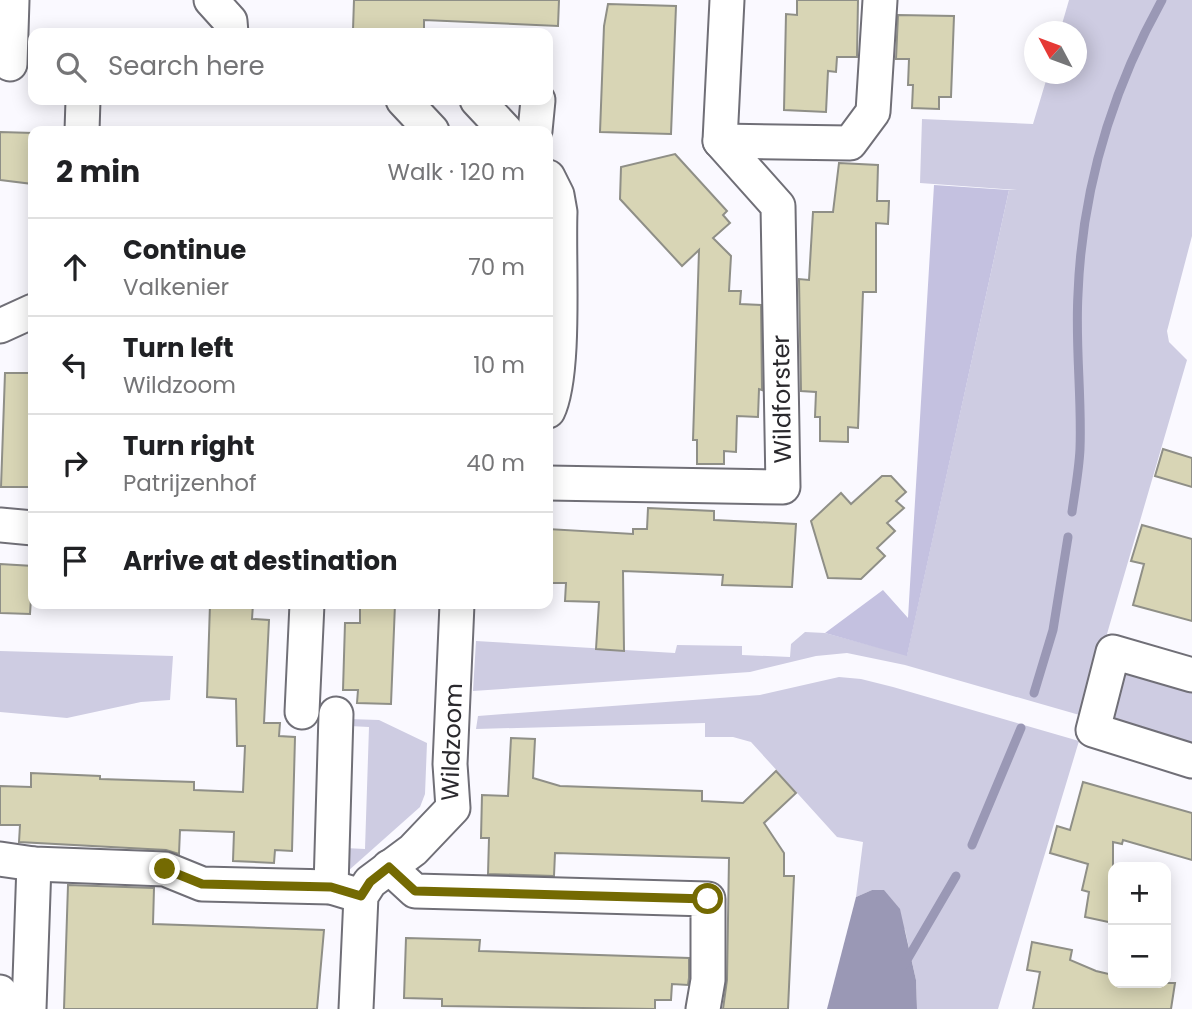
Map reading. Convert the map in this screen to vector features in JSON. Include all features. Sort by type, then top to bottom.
[{"type":"street","points":[[12,0],[14,64]]},
{"type":"street","points":[[211,0],[230,21],[231,28]]},
{"type":"street","points":[[727,0],[720,141],[850,143],[873,112],[880,0]]},
{"type":"street","points":[[82,126],[83,105]]},
{"type":"street","points":[[407,105],[427,126]]},
{"type":"street","points":[[482,105],[501,126]]},
{"type":"street","points":[[535,126],[538,105]]},
{"type":"street","name":"Wildforster","points":[[553,483],[783,486],[778,206],[720,141]]},
{"type":"street","points":[[553,187],[560,212],[558,340],[553,396]]},
{"type":"street","points":[[0,326],[28,313]]},
{"type":"street","points":[[0,526],[28,528]]},
{"type":"street","points":[[302,712],[307,609]]},
{"type":"street","name":"Wildzoom","points":[[346,892],[370,882],[413,850],[453,808],[450,764],[457,609]]},
{"type":"street","points":[[1192,675],[1113,652],[1093,730],[1192,761]]},
{"type":"street","points":[[336,714],[356,1009]]},
{"type":"street","points":[[0,859],[34,864],[165,869],[202,884],[346,892]]},
{"type":"street","points":[[29,1009],[34,864]]},
{"type":"street","points":[[389,867],[415,891],[708,899],[708,980],[703,1009]]},
{"type":"street","points":[[0,992],[13,1009]]},
{"type":"shaded area","points":[[1069,0],[1192,0],[1192,236],[1167,331],[1169,342],[1187,360],[1083,716],[905,665],[847,653],[816,656],[750,672],[473,691],[476,641],[675,653],[677,645],[742,646],[742,655],[790,657],[791,644],[805,632],[825,633],[907,655],[1009,190],[1017,190],[920,183],[922,119],[1033,124],[1045,84],[1087,84],[1087,21],[1063,21]]},
{"type":"shaded area","points":[[934,185],[1009,190],[907,656],[825,633],[883,590],[908,618]]},
{"type":"shaded area","points":[[0,651],[173,656],[170,700],[141,702],[67,718],[0,712]]},
{"type":"shaded area","points":[[1125,672],[1192,683],[1192,747],[1117,727],[1109,716]]},
{"type":"shaded area","points":[[839,677],[893,687],[1079,741],[998,1009],[917,1009],[916,980],[905,930],[872,890],[856,897],[863,842],[837,837],[751,742],[733,737],[705,737],[705,723],[476,729],[478,716],[760,695]]},
{"type":"shaded area","points":[[349,719],[379,720],[427,743],[425,794],[420,807],[348,871],[345,848],[365,849],[369,727],[349,726]]},
{"type":"shaded area","points":[[872,890],[884,890],[900,909],[916,980],[917,1009],[827,1009],[856,897]]},
{"type":"building","points":[[354,0],[559,0],[558,26],[424,20],[424,28],[353,28]]},
{"type":"building","points":[[797,0],[858,0],[857,57],[837,57],[836,72],[828,71],[826,112],[784,110],[786,14],[797,15]]},
{"type":"building","points":[[608,4],[676,6],[671,134],[600,132],[604,26]]},
{"type":"building","points":[[898,15],[954,16],[951,97],[939,97],[939,109],[912,108],[913,85],[908,85],[909,59],[896,59]]},
{"type":"building","points":[[0,132],[28,133],[28,183],[0,180]]},
{"type":"building","points":[[675,154],[727,211],[723,215],[730,223],[713,238],[731,256],[729,291],[741,291],[740,304],[761,305],[762,390],[759,389],[758,417],[737,416],[736,452],[724,451],[724,464],[697,464],[697,440],[693,440],[699,250],[682,266],[620,199],[621,167]]},
{"type":"building","points":[[839,163],[878,165],[877,201],[889,201],[888,224],[876,223],[876,292],[863,292],[858,428],[848,427],[848,442],[820,441],[820,417],[815,417],[816,392],[801,391],[799,279],[809,280],[813,212],[833,212]]},
{"type":"building","points":[[5,373],[28,373],[28,487],[1,487]]},
{"type":"building","points":[[1163,449],[1192,458],[1192,487],[1155,476]]},
{"type":"building","points":[[882,476],[891,476],[906,492],[896,501],[904,508],[887,523],[895,531],[877,548],[885,556],[861,579],[828,578],[811,521],[841,493],[851,504]]},
{"type":"building","points":[[648,508],[714,511],[714,520],[796,524],[792,587],[722,585],[723,575],[623,571],[624,651],[596,649],[599,602],[565,601],[566,583],[553,583],[553,529],[633,534],[633,529],[647,529]]},
{"type":"building","points":[[1142,525],[1192,539],[1192,621],[1133,605],[1144,564],[1131,561]]},
{"type":"building","points":[[0,564],[28,566],[30,614],[0,613]]},
{"type":"building","points":[[210,609],[253,609],[252,619],[269,620],[264,723],[280,723],[279,736],[295,737],[292,851],[275,850],[274,863],[233,861],[234,832],[180,830],[179,854],[166,850],[19,842],[20,825],[0,825],[0,786],[31,787],[31,773],[100,776],[100,779],[194,782],[194,790],[243,792],[245,746],[237,746],[236,699],[207,697]]},
{"type":"building","points":[[360,609],[395,609],[391,704],[357,703],[358,690],[343,690],[345,623],[360,623]]},
{"type":"building","points":[[511,738],[535,739],[533,778],[560,786],[702,791],[702,801],[743,803],[776,771],[796,793],[764,823],[784,853],[784,876],[794,876],[788,1009],[723,1009],[727,980],[729,858],[555,853],[554,876],[488,874],[489,838],[481,838],[482,795],[508,796]]},
{"type":"building","points":[[1083,782],[1192,813],[1192,860],[1123,840],[1122,844],[1113,842],[1113,862],[1108,862],[1108,922],[1085,917],[1089,892],[1082,890],[1088,864],[1050,853],[1057,826],[1070,830]]},
{"type":"building","points":[[68,885],[154,888],[153,924],[324,930],[317,1009],[64,1009]]},
{"type":"building","points":[[406,938],[480,940],[479,951],[689,958],[688,985],[672,984],[671,1000],[655,1000],[655,1009],[442,1006],[442,999],[404,998]]},
{"type":"building","points":[[1032,942],[1072,950],[1070,960],[1108,974],[1108,988],[1171,988],[1171,983],[1175,983],[1171,1009],[1033,1009],[1040,972],[1027,970]]},
{"type":"waterway","points":[[1072,512],[1080,449],[1077,313],[1086,217],[1102,142],[1114,106],[1162,0]]},
{"type":"waterway","points":[[1034,693],[1053,630],[1068,537]]},
{"type":"waterway","points":[[972,845],[1021,728]]},
{"type":"waterway","points":[[904,965],[956,876]]},
{"type":"route","points":[[165,869],[202,884],[331,887],[361,896],[370,882],[389,867],[415,891],[708,899]]}]
